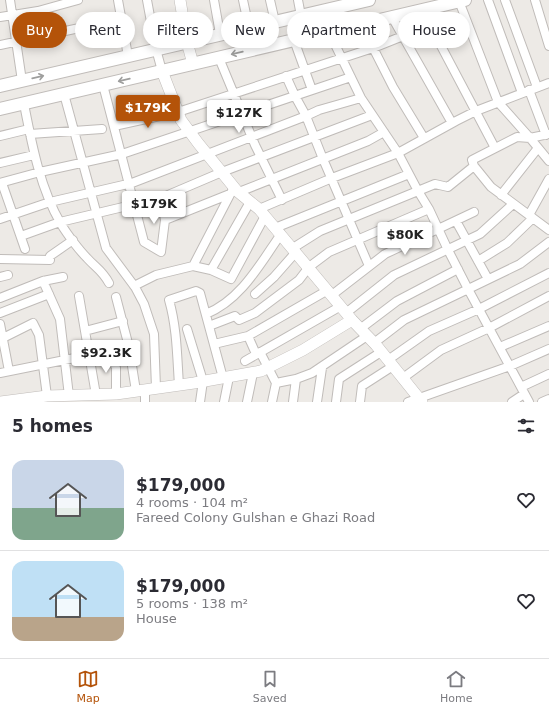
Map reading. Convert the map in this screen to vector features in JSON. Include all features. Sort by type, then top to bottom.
[{"type":"main road","points":[[311,12],[326,5],[369,0]]},
{"type":"main road","points":[[392,17],[462,1]]},
{"type":"main road","points":[[213,36],[220,34]]},
{"type":"main road","points":[[0,110],[287,42]]},
{"type":"main road","points":[[0,86],[160,48]]},
{"type":"street","points":[[0,17],[12,15],[10,0]]},
{"type":"street","points":[[32,12],[78,0]]},
{"type":"street","points":[[118,0],[120,12]]},
{"type":"street","points":[[147,0],[156,49],[162,71],[181,120],[222,172],[234,191],[250,202],[262,213],[295,250],[420,400]]},
{"type":"street","points":[[180,0],[182,12]]},
{"type":"street","points":[[214,0],[220,34]]},
{"type":"street","points":[[243,0],[246,12]]},
{"type":"street","points":[[270,0],[273,12]]},
{"type":"street","points":[[298,0],[301,12]]},
{"type":"street","points":[[488,0],[525,92],[547,135],[530,138],[517,137],[472,160],[474,166],[492,188],[549,230]]},
{"type":"street","points":[[505,0],[537,87]]},
{"type":"street","points":[[535,0],[549,46]]},
{"type":"street","points":[[462,1],[498,102],[548,159]]},
{"type":"street","points":[[422,10],[495,148]]},
{"type":"street","points":[[392,17],[398,27]]},
{"type":"street","points":[[0,45],[12,42]]},
{"type":"street","points":[[17,48],[22,80]]},
{"type":"street","points":[[126,48],[128,56]]},
{"type":"street","points":[[189,48],[193,64]]},
{"type":"street","points":[[297,48],[312,90]]},
{"type":"street","points":[[337,48],[361,98],[398,153],[429,209],[468,289],[529,402]]},
{"type":"street","points":[[114,126],[178,112],[373,48],[393,87],[424,138]]},
{"type":"street","points":[[410,48],[452,123]]},
{"type":"street","points":[[219,58],[251,136],[282,200]]},
{"type":"street","points":[[286,76],[294,96],[306,116],[369,266]]},
{"type":"street","points":[[25,248],[1,183],[40,172],[83,164],[122,154],[351,77]]},
{"type":"street","points":[[134,286],[156,275],[193,266],[211,270],[231,278],[262,213],[282,200],[332,178],[398,153],[476,111],[549,83]]},
{"type":"street","points":[[103,85],[144,242],[161,252],[165,220],[161,198]]},
{"type":"street","points":[[64,94],[106,248],[134,286],[144,304],[154,334],[156,388]]},
{"type":"street","points":[[0,219],[50,202],[129,184],[319,110],[361,98]]},
{"type":"street","points":[[24,104],[34,155],[50,202],[60,222],[73,240],[87,258],[104,274],[109,283]]},
{"type":"street","points":[[21,236],[60,222],[161,198],[222,172],[372,115]]},
{"type":"street","points":[[0,136],[29,132],[75,132],[102,129]]},
{"type":"street","points":[[165,220],[234,191],[272,179],[368,142],[384,132]]},
{"type":"street","points":[[501,195],[538,148]]},
{"type":"street","points":[[0,163],[34,155]]},
{"type":"street","points":[[256,294],[274,277],[295,250],[320,231],[435,184],[448,187],[474,166]]},
{"type":"street","points":[[206,314],[212,312],[236,295],[253,276],[278,231],[342,201],[410,174]]},
{"type":"street","points":[[478,261],[507,243],[531,217],[549,179]]},
{"type":"street","points":[[193,266],[234,191]]},
{"type":"street","points":[[211,270],[250,202]]},
{"type":"street","points":[[0,402],[47,396],[116,394],[261,371],[303,350],[346,313],[394,275],[480,234],[514,204]]},
{"type":"street","points":[[209,326],[235,316],[239,320],[255,312],[299,280],[309,267],[329,252],[429,209]]},
{"type":"street","points":[[214,344],[248,336],[330,293],[385,254],[439,230],[474,212]]},
{"type":"street","points":[[456,221],[488,279]]},
{"type":"street","points":[[0,259],[50,260],[50,256],[73,240]]},
{"type":"street","points":[[276,383],[312,374],[367,336],[404,320],[520,264],[549,242]]},
{"type":"street","points":[[367,336],[397,300],[458,269]]},
{"type":"street","points":[[336,402],[339,379],[387,359],[429,331],[479,309],[549,273]]},
{"type":"street","points":[[0,298],[43,281],[63,277]]},
{"type":"street","points":[[43,281],[60,319],[69,396]]},
{"type":"street","points":[[179,385],[175,322],[169,300],[196,291],[200,293],[214,344],[226,377],[224,402]]},
{"type":"street","points":[[0,313],[49,294]]},
{"type":"street","points":[[79,296],[96,395]]},
{"type":"street","points":[[403,378],[441,350],[489,328],[549,296]]},
{"type":"street","points":[[116,297],[140,390],[145,402]]},
{"type":"street","points":[[245,361],[258,353],[346,313]]},
{"type":"street","points":[[85,331],[123,322]]},
{"type":"street","points":[[3,338],[33,323],[39,335],[47,396]]},
{"type":"street","points":[[0,324],[9,371]]},
{"type":"street","points":[[500,347],[549,326]]},
{"type":"street","points":[[186,329],[203,381],[200,402]]},
{"type":"street","points":[[248,336],[276,383],[272,402]]},
{"type":"street","points":[[0,372],[129,347]]},
{"type":"street","points":[[408,402],[420,400],[510,366],[549,349]]},
{"type":"street","points":[[109,351],[116,368],[116,394]]},
{"type":"street","points":[[360,402],[362,386],[387,359]]},
{"type":"street","points":[[317,402],[322,368]]},
{"type":"street","points":[[247,402],[252,373]]},
{"type":"street","points":[[512,402],[523,390],[549,374]]},
{"type":"street","points":[[293,402],[296,379]]},
{"type":"street","points":[[542,402],[549,399]]}]
